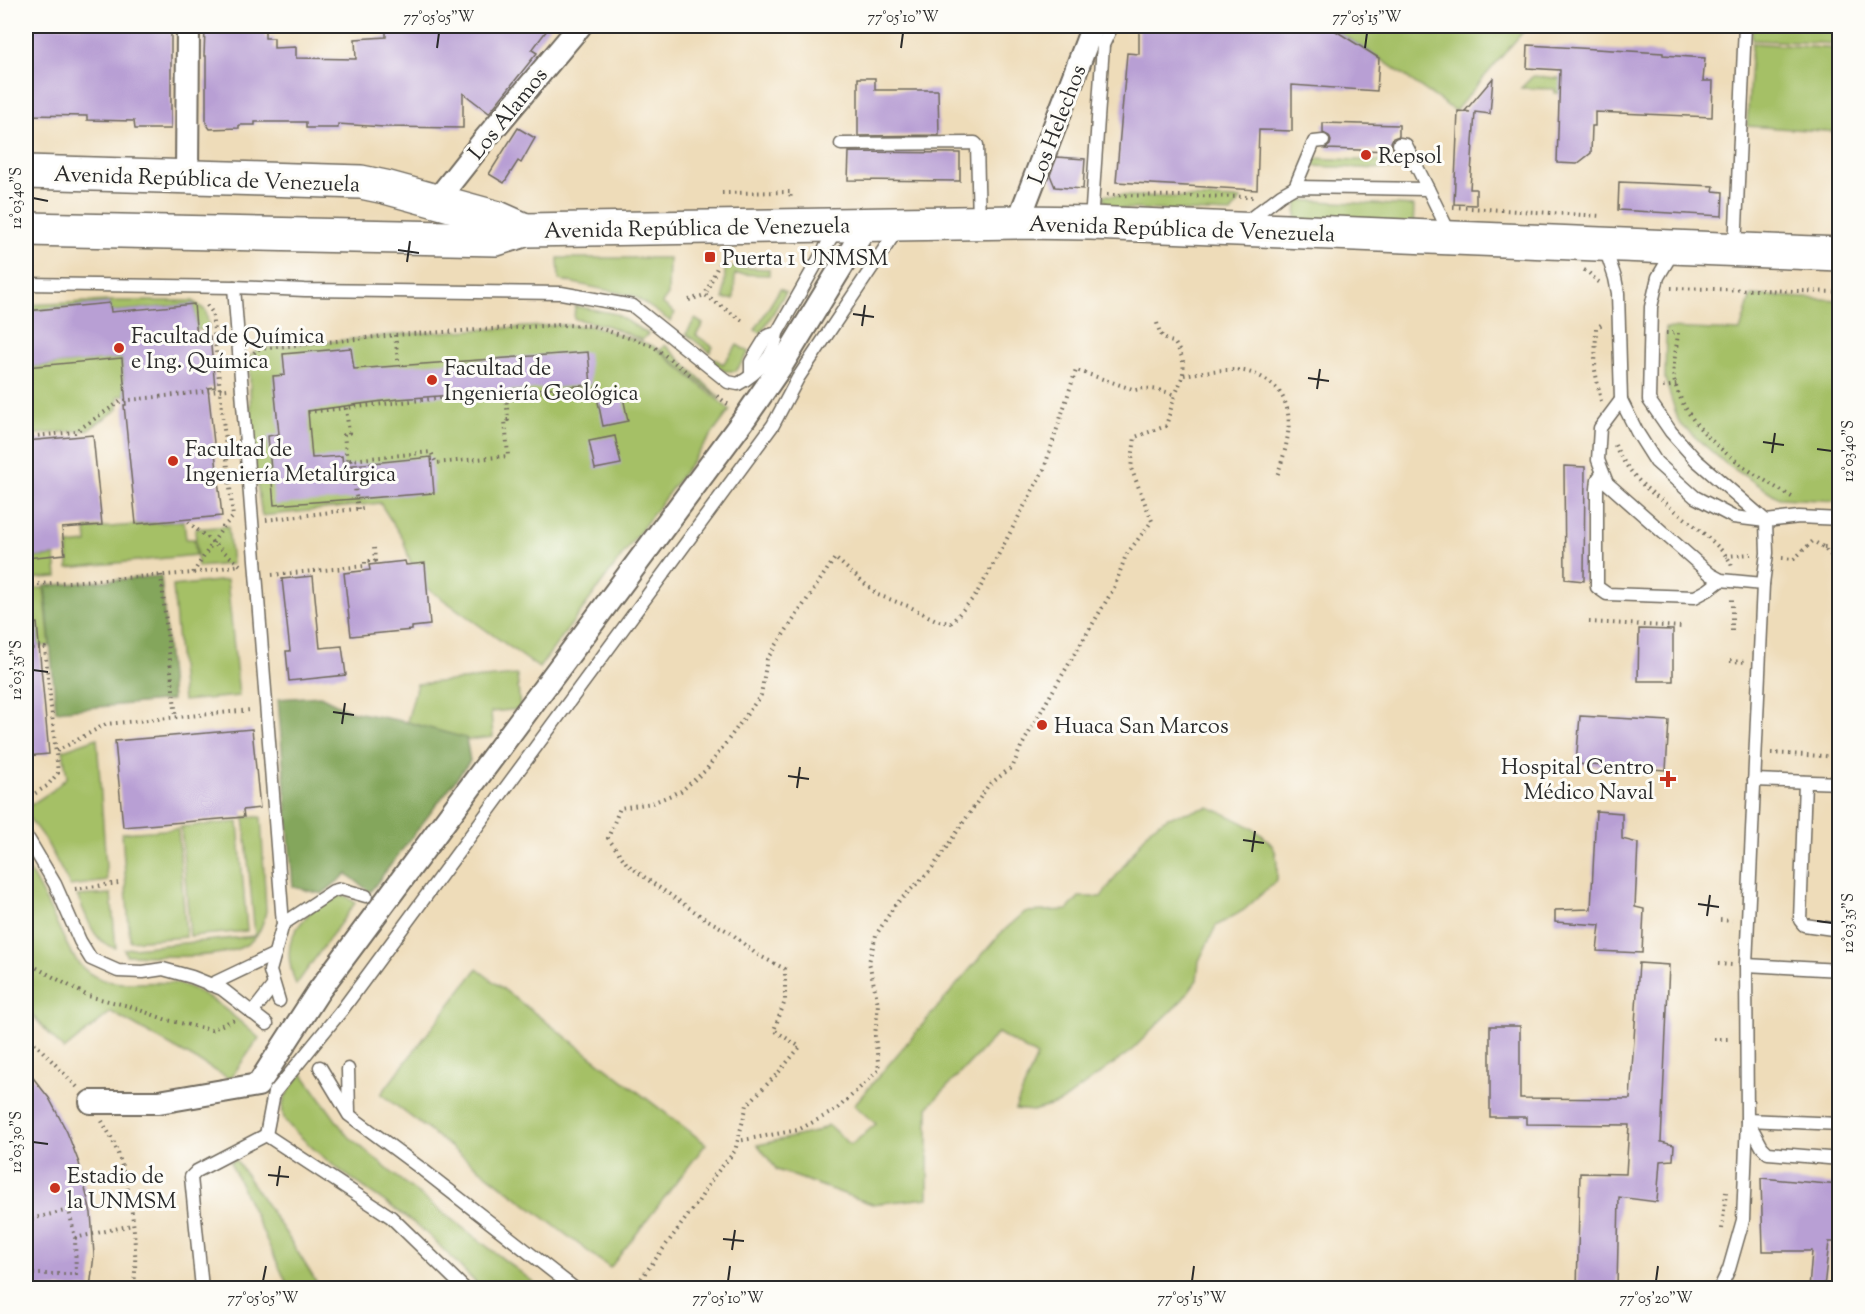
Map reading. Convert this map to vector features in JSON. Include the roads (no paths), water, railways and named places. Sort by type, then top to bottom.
[{"type":"main road","name":"Avenida República de Venezuela","points":[[26,172],[326,180],[372,184],[498,218],[525,230]]},
{"type":"main road","points":[[326,180],[345,196],[350,207],[348,218],[342,228],[332,234]]},
{"type":"main road","name":"Avenida República de Venezuela","points":[[26,229],[496,239],[525,230],[1018,222],[1092,209],[1236,229],[1452,238],[1605,231],[1676,248],[1839,254]]},
{"type":"street","points":[[188,26],[188,176]]},
{"type":"street","name":"Los Alamos","points":[[436,201],[580,26]]},
{"type":"street","name":"Los Helechos","points":[[1018,222],[1094,26]]},
{"type":"street","points":[[91,1102],[159,1102],[258,1085],[318,992],[745,418],[781,366],[853,224]]},
{"type":"lane","points":[[1092,209],[1103,45],[1112,26]]},
{"type":"lane","points":[[1735,250],[1745,26]]},
{"type":"lane","points":[[1295,187],[1314,142],[1323,141]]},
{"type":"lane","points":[[841,144],[975,143],[977,145],[979,222]]},
{"type":"lane","points":[[1399,144],[1406,145],[1452,238]]},
{"type":"lane","points":[[1236,229],[1295,187],[1431,194]]},
{"type":"lane","points":[[266,1135],[274,1093],[342,1010],[773,425],[798,378],[901,223]]},
{"type":"lane","points":[[26,284],[561,293],[633,306],[732,384],[738,384],[751,374],[751,362],[767,336],[777,333],[853,224]]},
{"type":"lane","points":[[1605,231],[1618,293],[1621,400],[1656,462],[1695,497],[1732,517],[1766,521],[1799,517],[1839,519]]},
{"type":"lane","points":[[1676,248],[1658,277],[1651,307],[1649,400],[1671,432],[1696,460],[1766,521],[1767,553],[1763,584],[1746,965],[1747,1120],[1743,1220],[1729,1269],[1720,1288]]},
{"type":"lane","points":[[234,287],[283,924],[270,970],[279,1001]]},
{"type":"lane","points":[[1621,400],[1600,428],[1598,460],[1607,483],[1710,574],[1721,580],[1763,584]]},
{"type":"lane","points":[[1602,473],[1598,479],[1597,489],[1597,587],[1601,592],[1695,597],[1721,580]]},
{"type":"lane","points":[[1754,780],[1839,783]]},
{"type":"lane","points":[[1805,782],[1800,920],[1804,926],[1839,930]]},
{"type":"lane","points":[[26,838],[55,884],[80,941],[91,959],[118,971],[143,972],[163,969],[192,977],[222,989],[267,1024]]},
{"type":"lane","points":[[283,924],[333,891],[342,889],[366,896]]},
{"type":"lane","points":[[210,985],[275,954]]},
{"type":"lane","points":[[1746,965],[1839,970]]},
{"type":"lane","points":[[252,1012],[273,986]]},
{"type":"lane","points":[[320,1067],[349,1115],[574,1288]]},
{"type":"lane","points":[[348,1069],[349,1115]]},
{"type":"lane","points":[[1747,1120],[1839,1124]]},
{"type":"lane","points":[[1747,1120],[1762,1147],[1768,1153],[1839,1159]]},
{"type":"lane","points":[[202,1288],[191,1177],[197,1171],[266,1135]]},
{"type":"lane","points":[[266,1135],[391,1217],[464,1288]]},
{"type":"place","name":"Repsol","points":[[1366,155]]},
{"type":"place","name":"Puerta 1 UNMSM","points":[[710,257]]},
{"type":"place","name":"Facultad de Química e Ing. Química","points":[[119,348]]},
{"type":"place","name":"Facultad de Ingeniería Geológica","points":[[432,380]]},
{"type":"place","name":"Facultad de Ingeniería Metalúrgica","points":[[173,461]]},
{"type":"place","name":"Huaca San Marcos","points":[[1042,725]]},
{"type":"place","name":"Hospital Centro Médico Naval","points":[[1668,779]]},
{"type":"place","name":"Estadio de la UNMSM","points":[[55,1188]]}]
